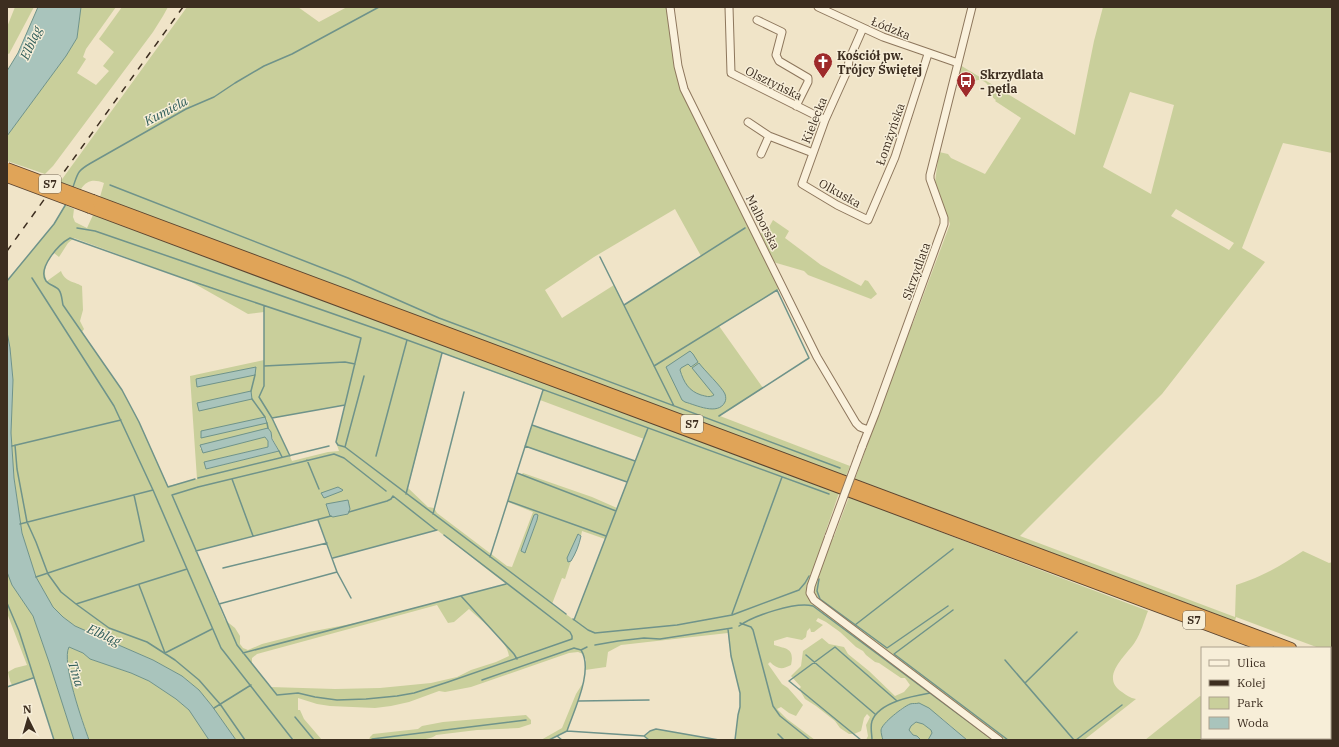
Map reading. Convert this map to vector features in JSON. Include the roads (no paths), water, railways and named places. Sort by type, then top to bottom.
[{"type":"highway","name":"S7","points":[[7,168],[92,204],[1265,647]]},
{"type":"highway","name":"S7","points":[[7,177],[92,204],[1288,647]]},
{"type":"street","name":"Malborska","points":[[670,7],[678,66],[684,88],[817,357],[856,423],[860,427],[868,430]]},
{"type":"street","name":"Olsztyńska","points":[[729,7],[731,73],[825,120]]},
{"type":"street","name":"Łódzka","points":[[818,7],[863,28],[928,54],[958,63]]},
{"type":"street","name":"Skrzydlata","points":[[972,7],[930,175],[930,180],[944,218],[944,224],[829,536],[811,586],[810,593],[814,600],[999,740]]},
{"type":"street","points":[[757,20],[782,32],[776,55],[779,61],[808,78],[808,82],[796,106]]},
{"type":"street","name":"Kielecka","points":[[802,184],[825,120],[848,68],[863,28]]},
{"type":"street","name":"Łomżyńska","points":[[868,220],[895,157],[928,54]]},
{"type":"street","name":"Kielecka","points":[[748,122],[769,136],[813,152]]},
{"type":"street","points":[[761,154],[769,136]]},
{"type":"street","name":"Olkuska","points":[[802,184],[837,205],[868,220]]},
{"type":"water","name":"Elbląg","points":[[38,7],[81,7],[77,38],[66,56],[7,136],[7,71],[18,53]]},
{"type":"water","points":[[7,332],[13,380],[11,433],[14,478],[22,533],[36,577],[53,607],[75,626],[153,660],[182,676],[199,690],[236,740],[209,740],[189,710],[176,699],[149,681],[131,673],[90,659],[83,653],[69,647],[67,655],[70,679],[89,740],[74,740],[33,616],[12,585],[7,572]]},
{"type":"water","points":[[690,351],[698,362],[691,367],[688,364],[681,368],[680,370],[685,383],[690,389],[701,395],[714,395],[692,368],[699,363],[725,394],[725,401],[722,406],[712,409],[701,407],[682,400],[666,367]]},
{"type":"water","points":[[256,367],[255,375],[197,387],[196,379]]},
{"type":"water","points":[[251,391],[252,399],[199,411],[197,403]]},
{"type":"water","points":[[265,417],[267,423],[201,438],[201,431]]},
{"type":"water","points":[[268,428],[279,451],[206,469],[204,462],[268,447],[268,441],[265,437],[203,453],[200,445]]},
{"type":"water","points":[[338,487],[343,490],[324,498],[321,493]]},
{"type":"water","points":[[348,500],[350,509],[348,514],[333,517],[330,516],[326,504]]},
{"type":"water","points":[[534,515],[538,515],[537,520],[525,553],[521,551]]},
{"type":"water","points":[[578,534],[581,536],[578,546],[571,561],[568,562],[567,558]]},
{"type":"water","points":[[919,703],[929,708],[967,740],[928,740],[932,733],[931,730],[923,724],[916,722],[909,730],[913,735],[917,736],[921,740],[883,740],[881,730],[889,719],[907,706]]},
{"type":"waterway","name":"Kumiela","points":[[73,187],[79,173],[83,168],[91,163],[186,109],[214,97],[264,66],[292,54],[379,7]]},
{"type":"waterway","points":[[110,185],[348,278],[439,318],[840,468]]},
{"type":"waterway","name":"Kumiela","points":[[7,281],[54,224],[66,204]]},
{"type":"waterway","points":[[77,228],[95,231],[388,333],[829,494]]},
{"type":"waterway","points":[[624,305],[745,228]]},
{"type":"waterway","points":[[195,479],[168,487],[139,422],[122,390],[63,305],[59,290],[46,281],[44,270],[50,257],[60,245],[70,238],[188,280],[361,338],[336,442],[338,445],[345,447],[566,614]]},
{"type":"waterway","points":[[600,257],[674,406]]},
{"type":"waterway","points":[[32,278],[114,406],[153,490],[221,648],[293,740]]},
{"type":"waterway","points":[[654,366],[777,290],[809,358],[719,416]]},
{"type":"waterway","points":[[264,306],[264,386],[259,397],[272,418],[290,456]]},
{"type":"waterway","points":[[376,456],[407,340]]},
{"type":"waterway","points":[[406,494],[442,353]]},
{"type":"waterway","points":[[264,366],[345,362],[355,364]]},
{"type":"waterway","points":[[251,391],[255,375]]},
{"type":"waterway","points":[[345,447],[364,376]]},
{"type":"waterway","points":[[490,557],[543,390]]},
{"type":"waterway","points":[[433,514],[464,392]]},
{"type":"waterway","points":[[252,399],[265,417]]},
{"type":"waterway","points":[[272,418],[345,405]]},
{"type":"waterway","points":[[12,446],[121,420]]},
{"type":"waterway","points":[[267,423],[268,428]]},
{"type":"waterway","points":[[532,425],[635,461]]},
{"type":"waterway","points":[[574,620],[648,428]]},
{"type":"waterway","points":[[15,445],[17,469],[27,522],[48,574],[61,592],[76,604],[187,569]]},
{"type":"waterway","points":[[198,478],[329,446]]},
{"type":"waterway","points":[[525,446],[627,482]]},
{"type":"waterway","points":[[279,451],[282,457]]},
{"type":"waterway","points":[[386,491],[344,458],[334,454],[198,487],[172,495],[237,645],[277,695],[298,693],[337,700],[366,699],[414,693],[572,639],[570,632],[444,535]]},
{"type":"waterway","points":[[307,460],[319,489]]},
{"type":"waterway","points":[[517,473],[616,511]]},
{"type":"waterway","points":[[732,614],[782,477]]},
{"type":"waterway","points":[[232,479],[253,536]]},
{"type":"waterway","points":[[20,524],[153,490]]},
{"type":"waterway","points":[[36,577],[144,541],[134,495]]},
{"type":"waterway","points":[[349,512],[387,501],[393,496],[436,530]]},
{"type":"waterway","points":[[508,501],[606,536]]},
{"type":"waterway","points":[[196,551],[331,516]]},
{"type":"waterway","points":[[318,520],[337,572],[351,598]]},
{"type":"waterway","points":[[333,558],[437,530]]},
{"type":"waterway","points":[[223,568],[327,543]]},
{"type":"waterway","points":[[855,625],[953,549]]},
{"type":"waterway","points":[[219,604],[337,572]]},
{"type":"waterway","points":[[573,619],[588,630],[595,633],[677,625],[732,615],[799,590],[809,576]]},
{"type":"waterway","points":[[819,579],[817,591],[820,599],[887,648],[948,606]]},
{"type":"waterway","points":[[243,653],[506,584]]},
{"type":"waterway","points":[[139,585],[165,653],[212,629]]},
{"type":"waterway","points":[[461,596],[517,659]]},
{"type":"waterway","points":[[7,603],[19,631],[54,740]]},
{"type":"waterway","name":"Elbląg","points":[[76,604],[109,628],[147,642],[175,660],[199,680],[220,704],[245,740]]},
{"type":"waterway","points":[[739,626],[754,618],[786,607],[806,605],[813,606],[993,740]]},
{"type":"waterway","points":[[953,610],[894,654],[1008,740]]},
{"type":"waterway","points":[[740,623],[751,627],[753,630],[773,706],[780,716],[810,740]]},
{"type":"waterway","points":[[595,645],[644,638],[660,639],[732,628]]},
{"type":"waterway","points":[[728,629],[731,656],[740,693],[740,707],[735,740]]},
{"type":"waterway","points":[[1025,683],[1077,632]]},
{"type":"waterway","points":[[581,650],[587,647]]},
{"type":"waterway","points":[[861,740],[789,681],[835,647],[897,701]]},
{"type":"waterway","points":[[482,680],[574,648],[581,650],[584,658],[584,679],[582,690],[567,731]]},
{"type":"waterway","points":[[806,655],[875,714]]},
{"type":"waterway","points":[[1005,660],[1074,740]]},
{"type":"waterway","points":[[7,687],[33,678]]},
{"type":"waterway","points":[[214,708],[251,685]]},
{"type":"waterway","points":[[872,740],[872,721],[876,714],[882,709],[897,701],[930,693]]},
{"type":"waterway","points":[[578,701],[649,700]]},
{"type":"waterway","points":[[1076,740],[1122,705]]},
{"type":"waterway","points":[[295,717],[314,740]]},
{"type":"waterway","points":[[372,739],[526,720]]},
{"type":"waterway","points":[[649,740],[644,736],[650,731],[656,729],[719,740]]},
{"type":"waterway","points":[[549,740],[567,731],[644,736]]},
{"type":"waterway","points":[[778,734],[784,740]]},
{"type":"waterway","points":[[557,736],[562,740]]},
{"type":"railway","points":[[7,251],[183,7]]},
{"type":"place","name":"Kościół pw. Trójcy Świętej","points":[[823,79]]},
{"type":"place","name":"Skrzydlata - pętla","points":[[966,98]]},
{"type":"water label","name":"Tina","points":[[76,674]]}]
